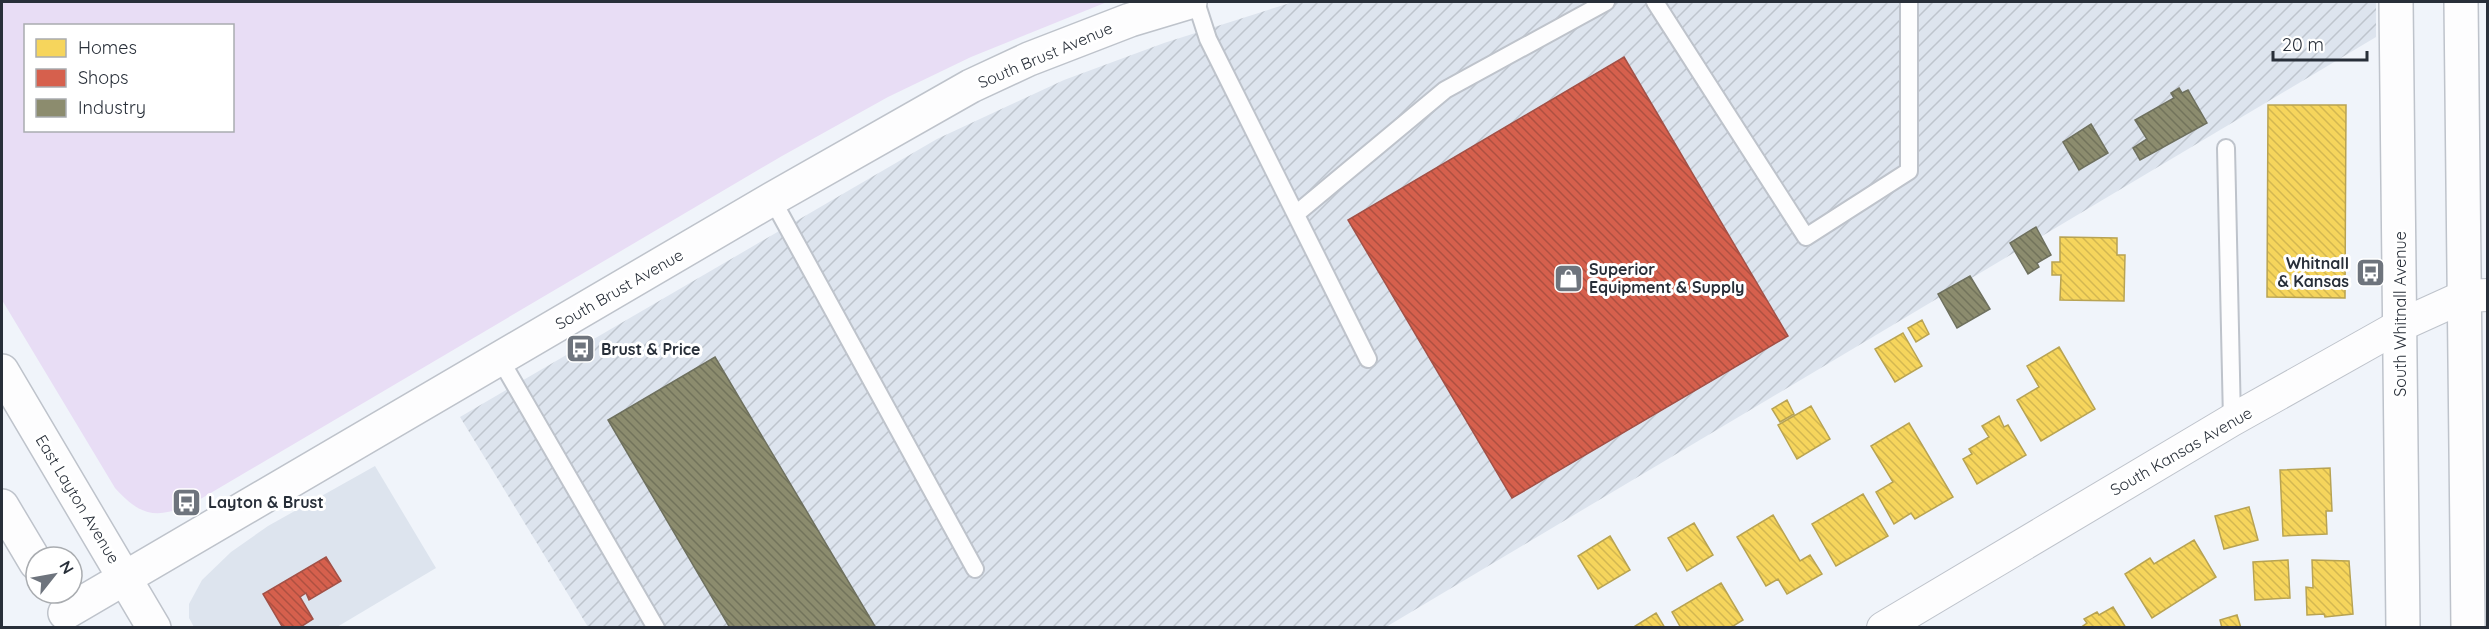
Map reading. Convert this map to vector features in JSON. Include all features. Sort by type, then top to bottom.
[{"type":"street","name":"South Brust Avenue","points":[[65,611],[772,199],[971,86],[1029,59],[1130,20],[1190,2]]},
{"type":"street","name":"South Whitnall Avenue","points":[[2396,2],[2403,627]]},
{"type":"street","points":[[2461,2],[2476,295],[2468,627]]},
{"type":"street","name":"South Kansas Avenue","points":[[1883,627],[2232,420],[2401,325],[2476,295]]},
{"type":"street","name":"East Layton Avenue","points":[[2,371],[154,627]]},
{"type":"street","points":[[2,506],[25,545]]},
{"type":"lane","points":[[1196,2],[1208,39],[1368,359]]},
{"type":"lane","points":[[1296,214],[1445,90],[1606,2]]},
{"type":"lane","points":[[1655,2],[1806,237],[1909,171],[1909,2]]},
{"type":"lane","points":[[2226,148],[2232,420]]},
{"type":"lane","points":[[772,199],[975,569]]},
{"type":"lane","points":[[500,359],[656,627]]},
{"type":"shaded area","points":[[2,2],[1107,2],[971,57],[888,97],[782,156],[192,504],[169,512],[150,512],[133,505],[115,488],[2,300]]},
{"type":"shaded area","points":[[1293,2],[2376,2],[2376,37],[1386,627],[588,627],[460,417],[937,139],[1064,80],[1164,43]]},
{"type":"shaded area","points":[[375,466],[436,568],[337,627],[194,627],[189,618],[189,604],[202,580],[231,552],[268,526]]},
{"type":"building: Homes","points":[[2268,105],[2346,105],[2345,298],[2267,297]]},
{"type":"building: Homes","points":[[2060,237],[2117,238],[2117,255],[2125,255],[2124,301],[2060,300],[2061,275],[2052,275],[2052,262],[2060,262]]},
{"type":"building: Homes","points":[[1922,320],[1929,334],[1916,342],[1908,328]]},
{"type":"building: Homes","points":[[1903,333],[1922,366],[1895,382],[1875,349]]},
{"type":"building: Homes","points":[[2059,347],[2095,409],[2041,441],[2017,400],[2039,387],[2027,366]]},
{"type":"building: Homes","points":[[1787,400],[1794,414],[1780,422],[1772,409]]},
{"type":"building: Homes","points":[[1811,406],[1830,439],[1797,459],[1778,425]]},
{"type":"building: Homes","points":[[1999,416],[2004,427],[2008,425],[2026,455],[1977,484],[1963,459],[1972,454],[1969,449],[1989,437],[1982,426]]},
{"type":"building: Homes","points":[[1909,423],[1953,497],[1915,519],[1911,513],[1894,524],[1876,492],[1893,482],[1871,446]]},
{"type":"building: Homes","points":[[2330,468],[2332,511],[2326,511],[2327,534],[2283,536],[2280,470]]},
{"type":"building: Homes","points":[[1863,494],[1888,536],[1836,566],[1812,524]]},
{"type":"building: Homes","points":[[2249,507],[2258,540],[2224,549],[2215,516]]},
{"type":"building: Homes","points":[[1773,515],[1800,561],[1810,555],[1822,574],[1787,594],[1778,579],[1766,586],[1737,537]]},
{"type":"building: Homes","points":[[1694,523],[1713,555],[1687,571],[1668,538]]},
{"type":"building: Homes","points":[[1610,536],[1630,570],[1598,589],[1578,556]]},
{"type":"building: Homes","points":[[2194,540],[2216,577],[2152,618],[2125,574],[2150,558],[2154,564]]},
{"type":"building: Homes","points":[[2288,560],[2290,598],[2255,600],[2253,562]]},
{"type":"building: Homes","points":[[2312,560],[2349,561],[2353,614],[2325,617],[2324,614],[2307,615],[2306,587],[2313,588]]},
{"type":"building: Homes","points":[[1721,583],[1743,620],[1730,628],[1681,628],[1672,612]]},
{"type":"building: Homes","points":[[2113,607],[2126,628],[2080,628],[2087,623],[2084,619],[2097,612],[2099,615]]},
{"type":"building: Homes","points":[[1656,613],[1665,628],[1632,628]]},
{"type":"building: Homes","points":[[2237,615],[2241,628],[2222,628],[2220,620]]},
{"type":"building: Shops","name":"Superior Equipment & Supply","points":[[1624,57],[1788,336],[1512,498],[1348,220]]},
{"type":"building: Shops","points":[[326,557],[341,581],[309,600],[306,593],[300,597],[313,619],[299,628],[283,628],[263,594]]},
{"type":"building: Industry","points":[[2179,88],[2182,93],[2188,90],[2207,123],[2140,160],[2133,148],[2147,139],[2135,120],[2174,98],[2171,93]]},
{"type":"building: Industry","points":[[2091,124],[2108,153],[2079,170],[2063,142]]},
{"type":"building: Industry","points":[[2036,227],[2051,255],[2037,263],[2039,267],[2028,274],[2010,243]]},
{"type":"building: Industry","points":[[1970,276],[1990,309],[1957,328],[1938,294]]},
{"type":"building: Industry","points":[[715,357],[876,628],[730,628],[608,420]]},
{"type":"place","name":"Whitnall & Kansas","points":[[2370,272]]},
{"type":"place","name":"Superior Equipment & Supply","points":[[1568,278]]},
{"type":"place","name":"Brust & Price","points":[[580,349]]},
{"type":"place","name":"Layton & Brust","points":[[187,502]]}]
